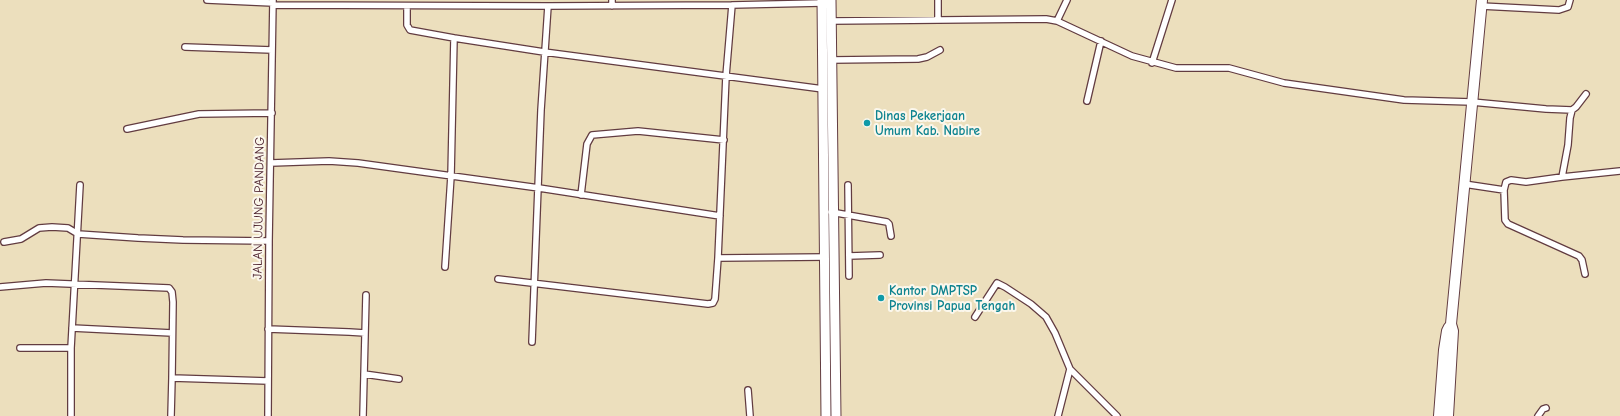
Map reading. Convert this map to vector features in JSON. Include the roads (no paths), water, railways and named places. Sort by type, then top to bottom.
[{"type":"highway","points":[[1448,416],[1453,331],[1451,324],[1481,3]]},
{"type":"highway","points":[[1439,416],[1444,350],[1447,331],[1451,324]]},
{"type":"main road","points":[[825,1],[831,21],[829,212],[825,257],[826,416]]},
{"type":"main road","points":[[825,1],[823,89],[836,416]]},
{"type":"street","points":[[206,0],[407,6],[485,3],[548,6],[612,3],[732,5],[749,2],[825,1]]},
{"type":"street","points":[[938,0],[938,20]]},
{"type":"street","points":[[1057,21],[1067,0]]},
{"type":"street","points":[[1152,63],[1172,0]]},
{"type":"street","points":[[1481,3],[1559,10],[1568,7],[1570,0]]},
{"type":"street","name":"JALAN UJUNG PANDANG","points":[[268,416],[273,3]]},
{"type":"street","points":[[498,279],[712,304],[714,299],[718,258],[726,76],[732,5]]},
{"type":"street","points":[[407,6],[406,25],[410,30],[544,52],[823,89]]},
{"type":"street","points":[[532,342],[544,52],[548,6]]},
{"type":"street","points":[[831,21],[1046,18],[1057,21],[1132,56],[1152,63],[1181,69],[1229,68],[1284,83],[1404,100],[1472,102],[1531,108],[1572,110]]},
{"type":"street","points":[[445,267],[451,176],[454,38]]},
{"type":"street","points":[[1086,101],[1100,41]]},
{"type":"street","points":[[185,47],[272,50]]},
{"type":"street","points":[[831,60],[918,59],[927,57],[940,50]]},
{"type":"street","points":[[1562,177],[1568,145],[1572,110],[1578,105],[1586,94]]},
{"type":"street","points":[[127,129],[199,114],[272,113]]},
{"type":"street","points":[[581,195],[587,144],[592,135],[638,131],[724,140]]},
{"type":"street","points":[[271,162],[350,162],[539,188],[720,216]]},
{"type":"street","points":[[1585,274],[1582,260],[1579,256],[1509,225],[1505,220],[1504,190],[1506,182],[1526,182],[1620,171]]},
{"type":"street","points":[[1464,184],[1504,190]]},
{"type":"street","points":[[71,416],[70,348],[80,185]]},
{"type":"street","points":[[848,185],[849,276]]},
{"type":"street","points":[[829,212],[848,214],[887,222],[889,224],[891,236]]},
{"type":"street","points":[[4,242],[24,238],[42,227],[68,228],[78,234],[177,240],[269,241]]},
{"type":"street","points":[[849,256],[880,255]]},
{"type":"street","points":[[718,258],[825,257]]},
{"type":"street","points":[[0,287],[46,283],[169,288],[172,292],[171,416]]},
{"type":"street","points":[[976,317],[996,283],[1000,284],[1043,313],[1068,359],[1070,369],[1058,416]]},
{"type":"street","points":[[363,416],[366,295]]},
{"type":"street","points":[[72,328],[172,333]]},
{"type":"street","points":[[268,329],[365,333]]},
{"type":"street","points":[[20,348],[70,348]]},
{"type":"street","points":[[1070,369],[1117,416]]},
{"type":"street","points":[[364,374],[399,379]]},
{"type":"street","points":[[172,378],[268,381]]},
{"type":"street","points":[[748,390],[750,416]]},
{"type":"street","points":[[1538,416],[1543,408],[1546,408]]},
{"type":"place","name":"Dinas Pekerjaan Umum Kab. Nabire","points":[[867,123]]},
{"type":"place","name":"Kantor DMPTSP Provinsi Papua Tengah","points":[[881,298]]}]
